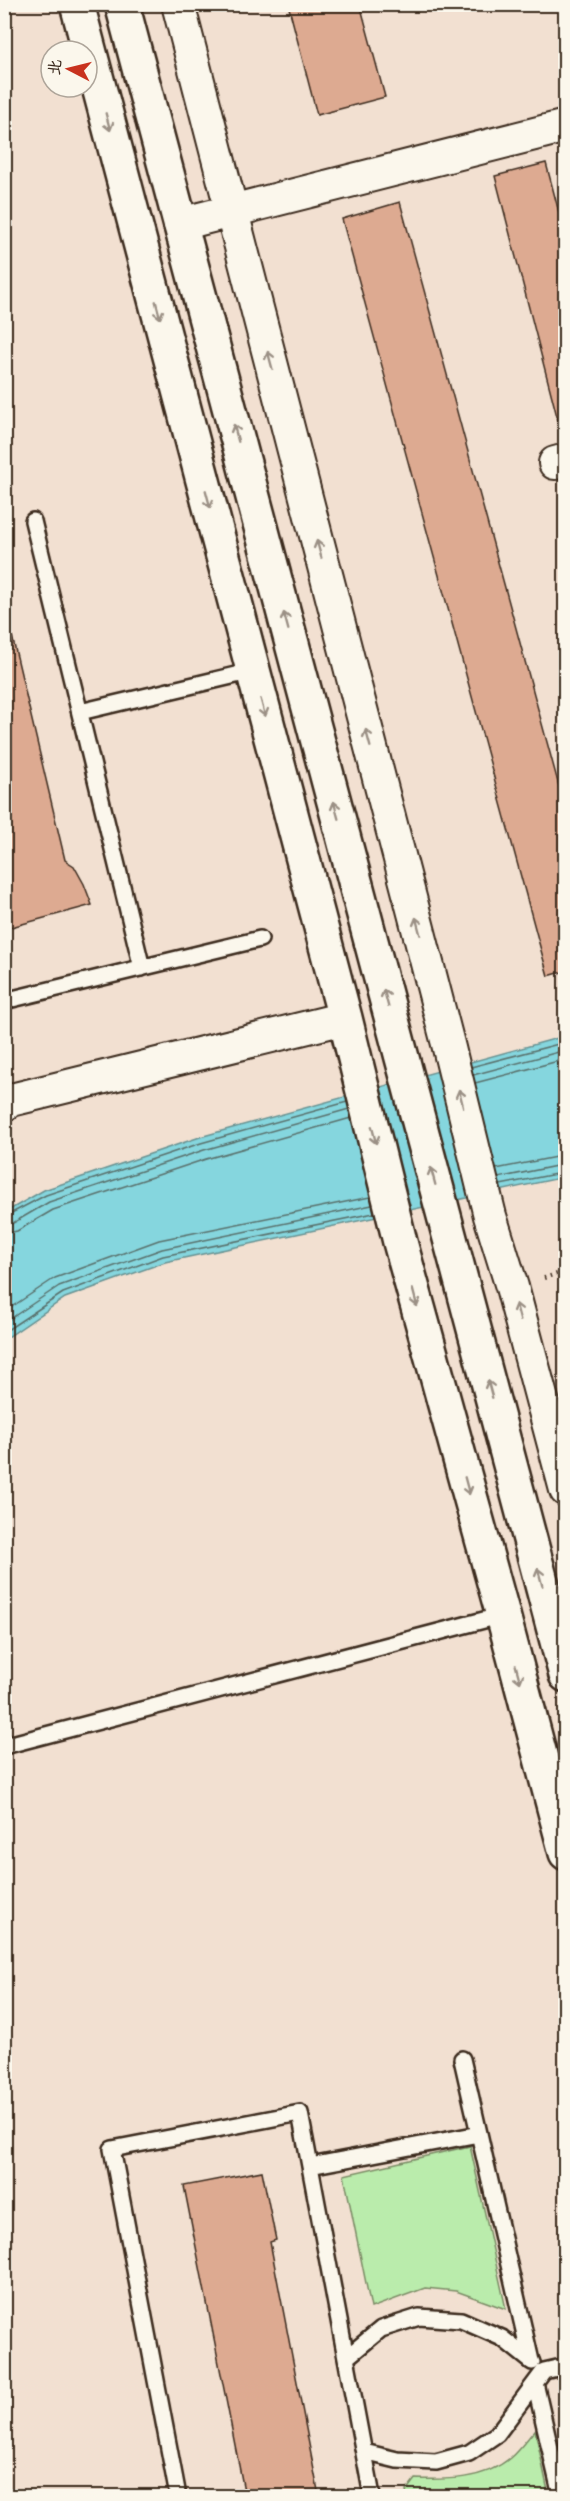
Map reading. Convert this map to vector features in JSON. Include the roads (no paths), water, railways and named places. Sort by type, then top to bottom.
[{"type":"main road","points":[[77,4],[345,1018],[400,1242],[566,1853]]},
{"type":"main road","points":[[122,4],[566,1674]]},
{"type":"street","points":[[177,4],[448,1044],[490,1216],[512,1287],[566,1490]]},
{"type":"street","points":[[180,224],[566,126]]},
{"type":"street","points":[[4,1105],[11,1100],[345,1018]]},
{"type":"lane","points":[[33,521],[142,968]]},
{"type":"lane","points":[[80,712],[253,671]]},
{"type":"lane","points":[[4,1001],[260,939]]},
{"type":"lane","points":[[4,1746],[503,1615]]},
{"type":"lane","points":[[462,2059],[531,2361],[539,2377],[561,2496]]},
{"type":"lane","points":[[178,2496],[112,2149],[300,2113],[372,2496]]},
{"type":"lane","points":[[310,2166],[479,2134]]},
{"type":"lane","points":[[346,2358],[381,2329],[419,2317],[461,2320],[502,2338],[531,2361]]},
{"type":"lane","points":[[364,2452],[397,2460],[436,2462],[469,2453],[497,2434],[539,2377],[566,2366]]},
{"type":"water","points":[[565,1036],[565,1177],[165,1262],[65,1298],[5,1339],[4,1213],[44,1190],[200,1137]]}]
